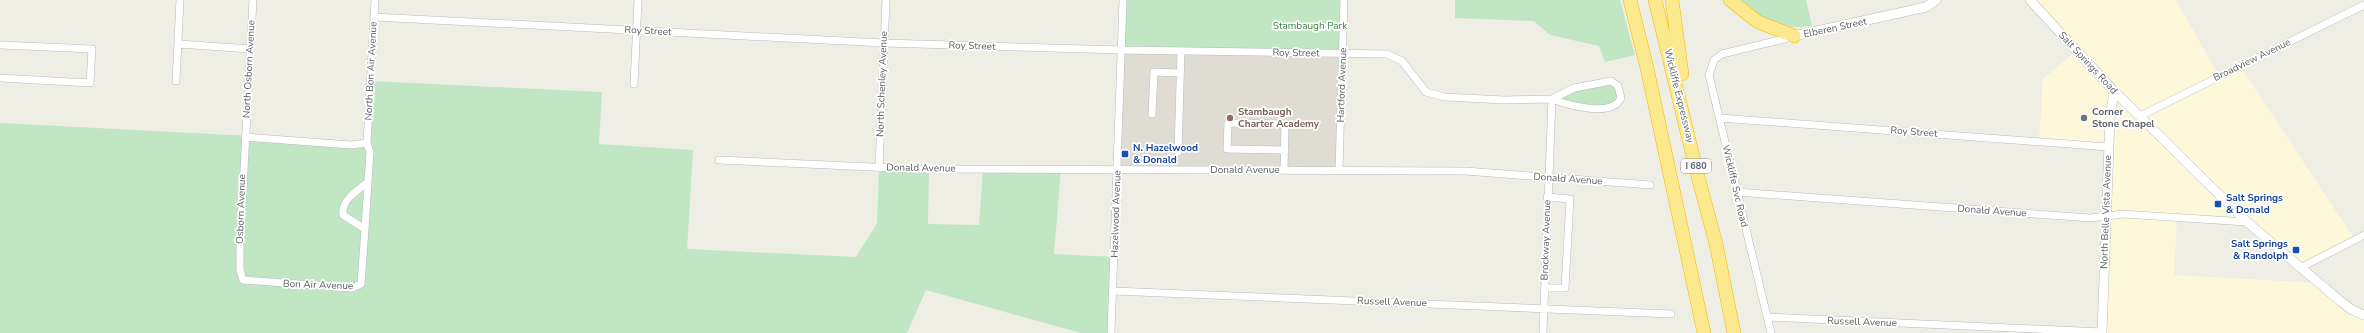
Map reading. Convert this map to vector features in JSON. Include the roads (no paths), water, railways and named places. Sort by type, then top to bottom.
[{"type":"highway","name":"I 680","points":[[1629,0],[1704,333]]},
{"type":"highway","name":"Wickliffe Expressway","points":[[1655,0],[1706,201],[1734,333]]},
{"type":"highway","points":[[1672,0],[1680,69],[1704,171],[1706,201]]},
{"type":"highway","points":[[1730,0],[1758,22],[1794,36]]},
{"type":"street","points":[[176,81],[180,0]]},
{"type":"street","name":"North Osborn Avenue","points":[[245,137],[253,0]]},
{"type":"street","name":"North Bon Air Avenue","points":[[367,142],[375,0]]},
{"type":"street","points":[[634,84],[638,0]]},
{"type":"street","name":"North Schenley Avenue","points":[[879,168],[886,0]]},
{"type":"street","name":"Hazelwood Avenue","points":[[1111,333],[1123,0]]},
{"type":"street","name":"Hartford Avenue","points":[[1339,170],[1344,0]]},
{"type":"street","name":"Elberen Street","points":[[1732,52],[1794,36],[1926,7],[1936,0]]},
{"type":"street","name":"Salt Springs Road","points":[[2030,0],[2114,91],[2248,222],[2352,310],[2364,315]]},
{"type":"street","name":"Broadview Avenue","points":[[2140,116],[2364,5]]},
{"type":"street","name":"Roy Street","points":[[374,17],[884,43],[1395,56],[1408,67],[1426,92],[1433,95],[1504,100],[1552,99],[1575,106],[1608,109],[1619,102],[1621,93],[1614,83],[1606,81],[1574,88],[1552,99]]},
{"type":"street","points":[[0,44],[92,49],[90,83],[0,78]]},
{"type":"street","points":[[178,44],[251,49]]},
{"type":"street","points":[[1178,152],[1181,51]]},
{"type":"street","name":"Wickliffe Svc Road","points":[[1732,52],[1717,57],[1710,67],[1709,75],[1771,333]]},
{"type":"street","points":[[1152,114],[1154,72],[1180,73]]},
{"type":"street","name":"North Belle Vista Avenue","points":[[2102,333],[2108,147],[2111,102],[2114,91]]},
{"type":"street","name":"Brockway Avenue","points":[[1543,333],[1547,197],[1552,99]]},
{"type":"street","name":"Roy Street","points":[[1720,118],[2108,147]]},
{"type":"street","points":[[1284,170],[1285,150],[1285,124],[1228,123],[1227,149],[1285,150]]},
{"type":"street","points":[[245,137],[351,145],[367,142]]},
{"type":"street","name":"Osborn Avenue","points":[[243,280],[240,259],[245,137]]},
{"type":"street","name":"Bon Air Avenue","points":[[243,280],[264,283],[352,288],[359,286],[362,279],[370,152],[367,142]]},
{"type":"street","name":"Donald Avenue","points":[[719,160],[879,168],[1465,171],[1650,185]]},
{"type":"street","points":[[365,229],[343,215],[342,208],[347,200],[368,182]]},
{"type":"street","name":"Donald Avenue","points":[[1737,192],[2090,218],[2123,214],[2248,222]]},
{"type":"street","points":[[1544,288],[1565,288],[1570,199],[1547,197]]},
{"type":"street","points":[[2302,267],[2364,235]]},
{"type":"street","name":"Russell Avenue","points":[[1113,291],[1671,314]]},
{"type":"street","name":"Russell Avenue","points":[[1767,317],[2102,333]]},
{"type":"place","name":"Stambaugh Charter Academy","points":[[1230,118]]},
{"type":"place","name":"Corner Stone Chapel","points":[[2084,118]]},
{"type":"place","name":"N. Hazelwood & Donald","points":[[1125,154]]},
{"type":"place","name":"Salt Springs & Donald","points":[[2218,204]]},
{"type":"place","name":"Salt Springs & Randolph","points":[[2296,250]]},
{"type":"park label","name":"Stambaugh Park","points":[[1310,26]]}]
